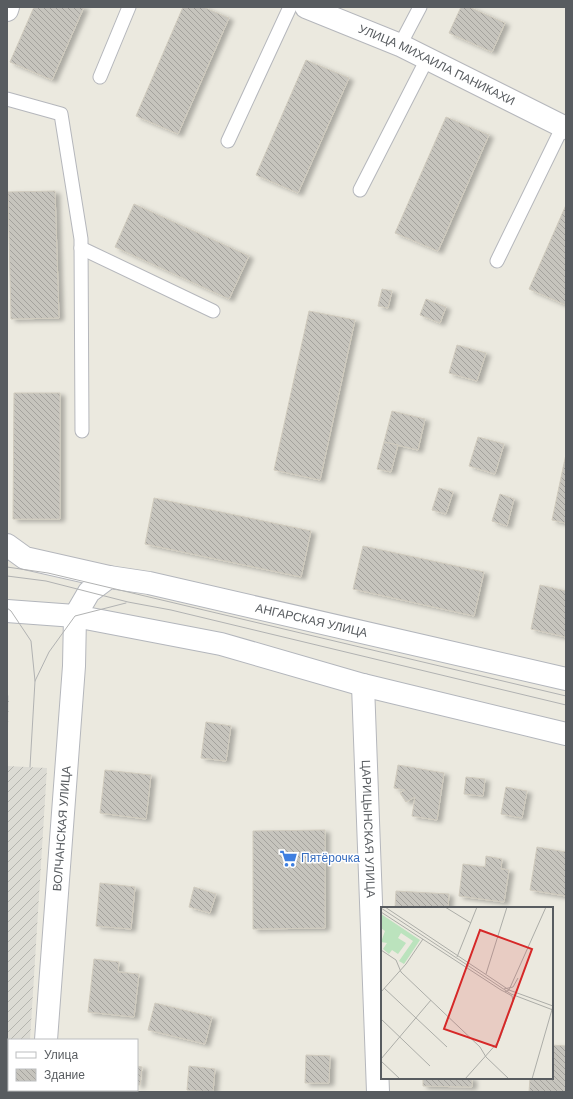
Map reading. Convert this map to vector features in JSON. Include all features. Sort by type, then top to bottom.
[{"type":"street","name":"УЛИЦА МИХАИЛА ПАНИКАХИ","points":[[306,7],[400,45],[564,127]]},
{"type":"street","name":"АНГАРСКАЯ УЛИЦА","points":[[7,545],[25,558],[149,583],[566,679]]},
{"type":"street","points":[[84,571],[89,592]]},
{"type":"street","points":[[75,616],[89,592],[109,576]]},
{"type":"street","points":[[7,611],[75,616],[221,644],[363,685],[566,734]]},
{"type":"street","name":"ВОЛЧАНСКАЯ УЛИЦА","points":[[46,1039],[74,666],[75,616]]},
{"type":"street","name":"ЦАРИЦЫНСКАЯ УЛИЦА","points":[[363,685],[378,1092]]},
{"type":"lane","points":[[100,77],[129,7]]},
{"type":"lane","points":[[228,141],[290,7]]},
{"type":"lane","points":[[400,45],[420,7]]},
{"type":"lane","points":[[360,190],[427,59]]},
{"type":"lane","points":[[7,99],[60,114],[81,239],[82,431]]},
{"type":"lane","points":[[497,261],[564,127]]},
{"type":"lane","points":[[81,248],[213,310]]},
{"type":"shaded area","points":[[7,694],[9,696],[7,766]]},
{"type":"shaded area","points":[[7,766],[47,768],[30,1039],[8,1039],[8,1091],[26,1091],[7,1092]]},
{"type":"building","points":[[34,7],[84,7],[52,80],[10,62]]},
{"type":"building","points":[[183,7],[203,7],[229,18],[178,134],[136,116]]},
{"type":"building","points":[[461,7],[469,7],[505,23],[492,52],[449,33]]},
{"type":"building","points":[[306,60],[349,78],[298,193],[256,175]]},
{"type":"building","points":[[446,117],[489,135],[438,251],[395,233]]},
{"type":"building","points":[[55,191],[59,318],[11,319],[8,192]]},
{"type":"building","points":[[134,204],[249,256],[229,299],[115,247]]},
{"type":"building","points":[[566,205],[566,305],[529,289]]},
{"type":"building","points":[[382,289],[392,291],[388,308],[378,306]]},
{"type":"building","points":[[426,299],[446,307],[440,323],[420,315]]},
{"type":"building","points":[[309,311],[355,320],[320,480],[274,470]]},
{"type":"building","points":[[457,345],[486,353],[477,381],[449,373]]},
{"type":"building","points":[[14,393],[60,393],[60,519],[13,519]]},
{"type":"building","points":[[392,411],[425,419],[418,450],[384,442]]},
{"type":"building","points":[[478,437],[504,444],[495,474],[469,466]]},
{"type":"building","points":[[384,442],[398,445],[391,472],[377,469]]},
{"type":"building","points":[[566,454],[566,523],[552,520]]},
{"type":"building","points":[[439,488],[453,492],[446,514],[432,510]]},
{"type":"building","points":[[500,494],[514,499],[507,526],[492,521]]},
{"type":"building","points":[[154,498],[311,531],[301,577],[145,544]]},
{"type":"building","points":[[363,546],[484,572],[474,616],[353,589]]},
{"type":"building","points":[[540,585],[566,591],[566,637],[531,629]]},
{"type":"building","points":[[206,722],[231,726],[226,761],[201,758]]},
{"type":"building","points":[[398,765],[444,773],[437,820],[412,816],[415,797],[406,802],[400,793],[405,790],[394,788]]},
{"type":"building","points":[[105,770],[151,775],[146,819],[100,813]]},
{"type":"building","points":[[466,777],[485,779],[483,796],[464,794]]},
{"type":"building","points":[[506,787],[527,791],[522,818],[501,814]]},
{"type":"building","points":[[325,830],[325,928],[253,929],[253,831]]},
{"type":"building","points":[[537,847],[566,852],[566,896],[530,890]]},
{"type":"building","points":[[486,856],[502,859],[501,869],[509,870],[504,902],[459,896],[463,864],[485,867]]},
{"type":"building","points":[[100,883],[135,887],[131,929],[96,926]]},
{"type":"building","points":[[194,887],[216,894],[210,913],[189,907]]},
{"type":"building","points":[[396,891],[449,894],[448,907],[395,907]]},
{"type":"building","points":[[94,959],[119,962],[118,972],[139,974],[134,1017],[88,1012]]},
{"type":"building","points":[[155,1003],[212,1017],[205,1044],[148,1030]]},
{"type":"building","points":[[553,1045],[566,1046],[566,1092],[529,1092],[530,1079],[553,1079]]},
{"type":"building","points":[[306,1055],[330,1056],[329,1083],[305,1083]]},
{"type":"building","points":[[138,1066],[142,1067],[140,1085],[138,1085]]},
{"type":"building","points":[[189,1066],[215,1069],[213,1092],[187,1090]]},
{"type":"building","points":[[423,1079],[472,1079],[472,1087],[423,1086]]},
{"type":"building","points":[[79,1091],[105,1091],[105,1092]]},
{"type":"tram line","points":[[7,567],[48,573],[566,696]]},
{"type":"tram line","points":[[7,576],[46,581],[128,602],[171,610],[566,705]]},
{"type":"tram line","points":[[30,767],[35,681],[49,652],[75,616],[126,603]]},
{"type":"tram line","points":[[7,608],[11,611],[31,641],[35,681]]},
{"type":"place","name":"Пятёрочка","points":[[288,858]]}]
